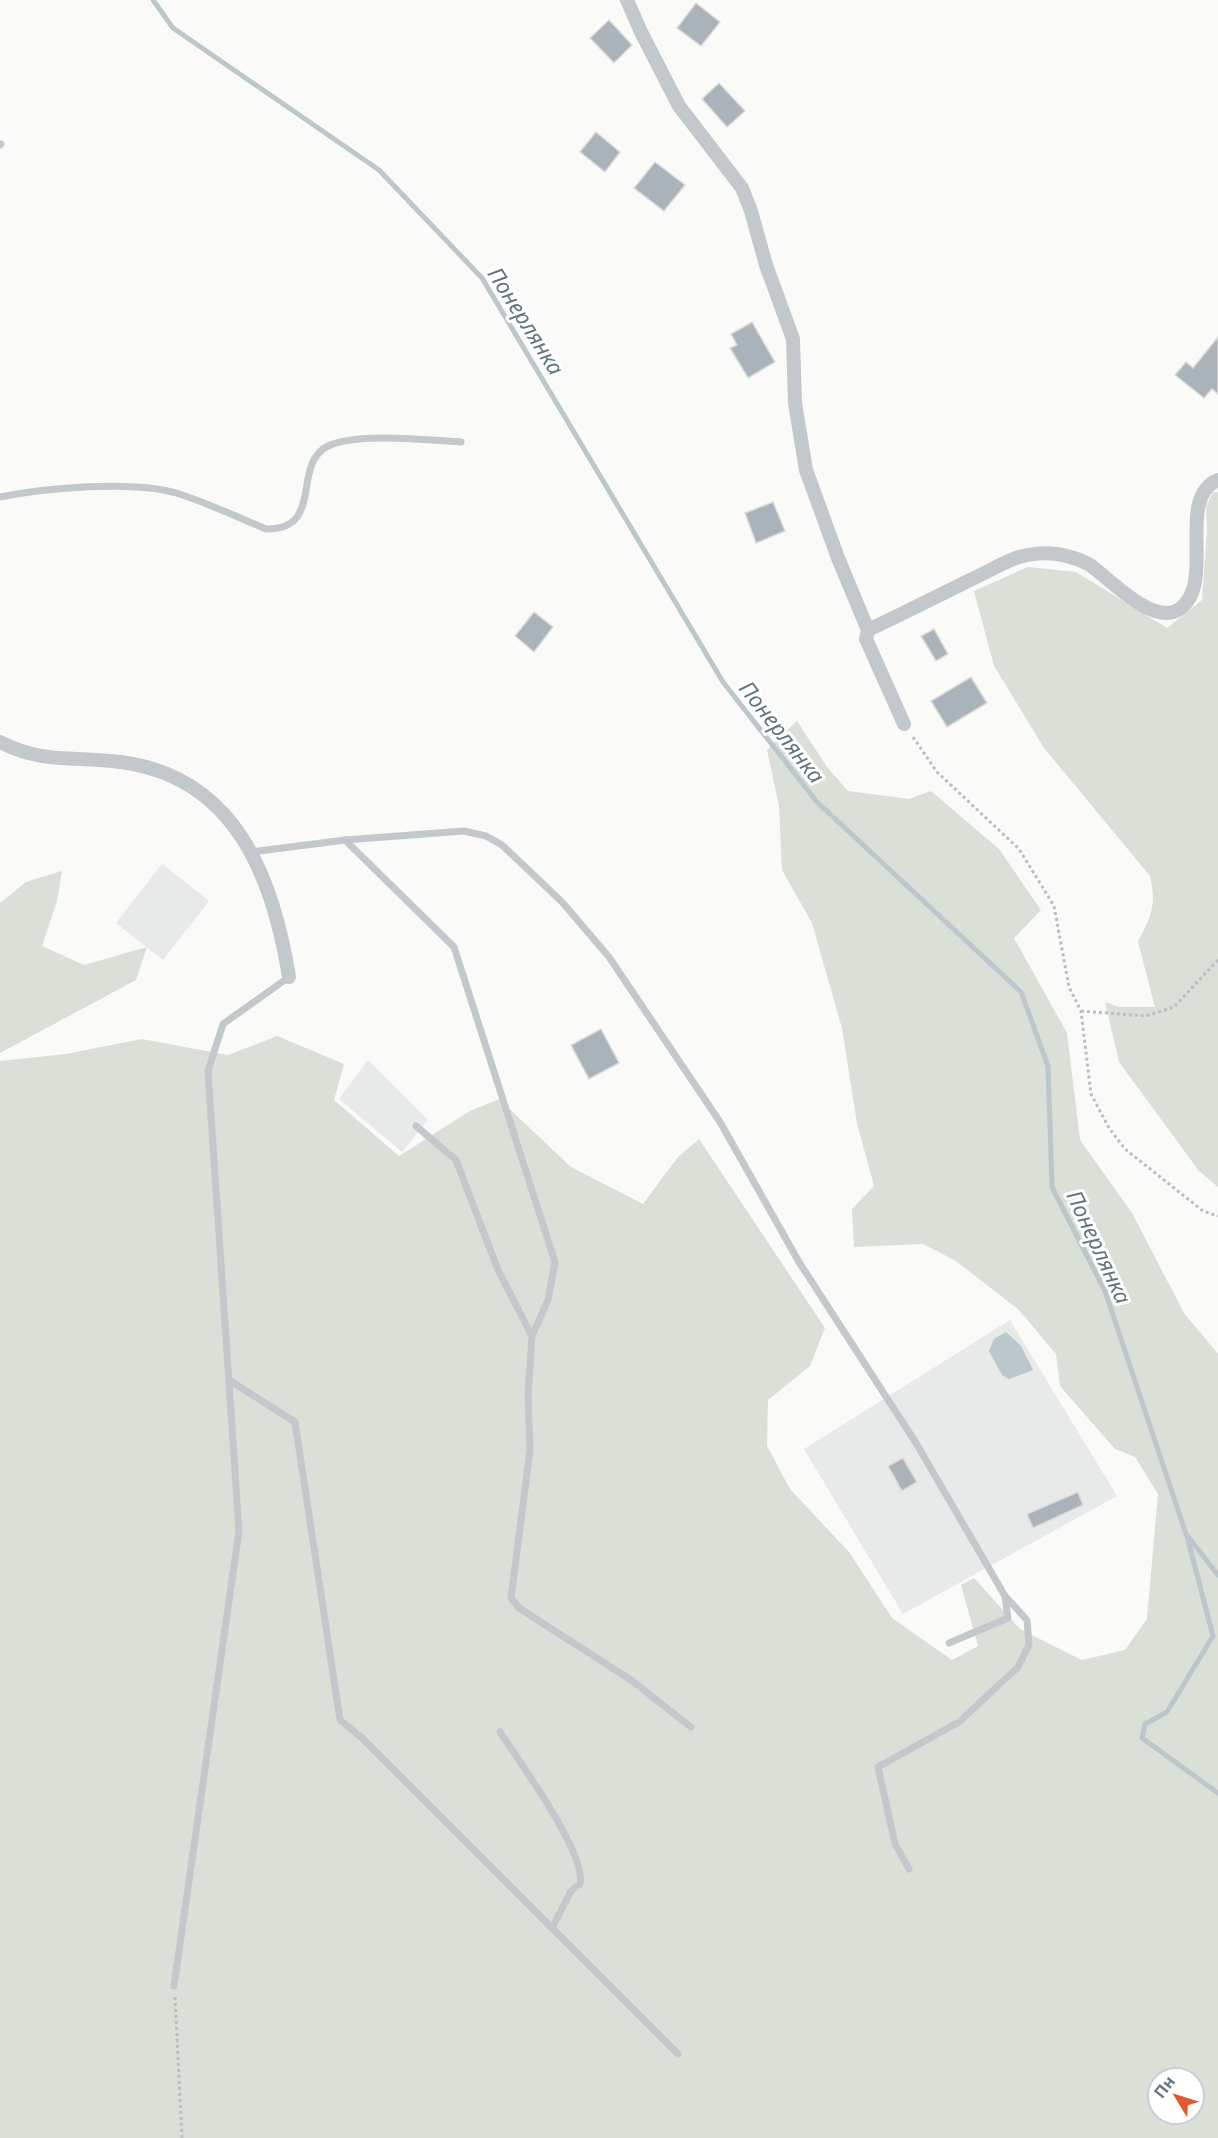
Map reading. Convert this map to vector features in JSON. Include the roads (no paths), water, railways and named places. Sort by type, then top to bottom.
[{"type":"street","points":[[627,0],[679,106],[742,188],[751,211],[766,265],[793,339],[795,403],[806,470],[838,558],[868,630],[866,639],[904,724]]},
{"type":"street","points":[[868,630],[1021,556],[1056,554],[1087,564],[1150,611],[1166,615],[1179,610],[1189,597],[1198,563],[1197,528],[1200,496],[1207,484],[1218,480]]},
{"type":"street","points":[[0,742],[21,754],[45,759],[89,758],[133,764],[171,775],[201,793],[230,819],[251,852],[273,902],[282,935],[288,977]]},
{"type":"lane","points":[[0,497],[42,489],[131,488],[174,493],[267,529],[281,530],[293,523],[305,502],[310,467],[328,446],[373,438],[461,442]]},
{"type":"lane","points":[[251,852],[437,831],[464,831],[486,836],[502,845],[562,902],[609,957],[720,1122],[799,1262],[916,1443],[1005,1596],[1027,1620],[1029,1645],[1018,1667],[959,1722],[878,1767],[895,1844],[909,1869]]},
{"type":"lane","points":[[345,840],[454,947],[555,1262],[548,1300],[532,1336],[528,1394],[530,1450],[511,1598],[519,1608],[631,1680],[691,1727]]},
{"type":"lane","points":[[174,1986],[239,1531],[208,1071],[223,1024],[288,977]]},
{"type":"lane","points":[[416,1126],[456,1160],[498,1270],[532,1336]]},
{"type":"lane","points":[[229,1380],[295,1422],[339,1720],[361,1737],[678,2054]]},
{"type":"lane","points":[[950,1644],[1008,1618],[1005,1596]]},
{"type":"lane","points":[[500,1732],[560,1825],[582,1874],[580,1884],[571,1891],[552,1928]]},
{"type":"waterway","name":"Понерлянка","points":[[153,0],[173,28],[379,170],[482,278],[723,682],[817,802],[1021,992],[1048,1066],[1052,1187],[1105,1291],[1186,1534],[1218,1575]]},
{"type":"waterway","points":[[1187,1536],[1213,1636],[1167,1712],[1145,1724],[1142,1738],[1218,1793]]}]
